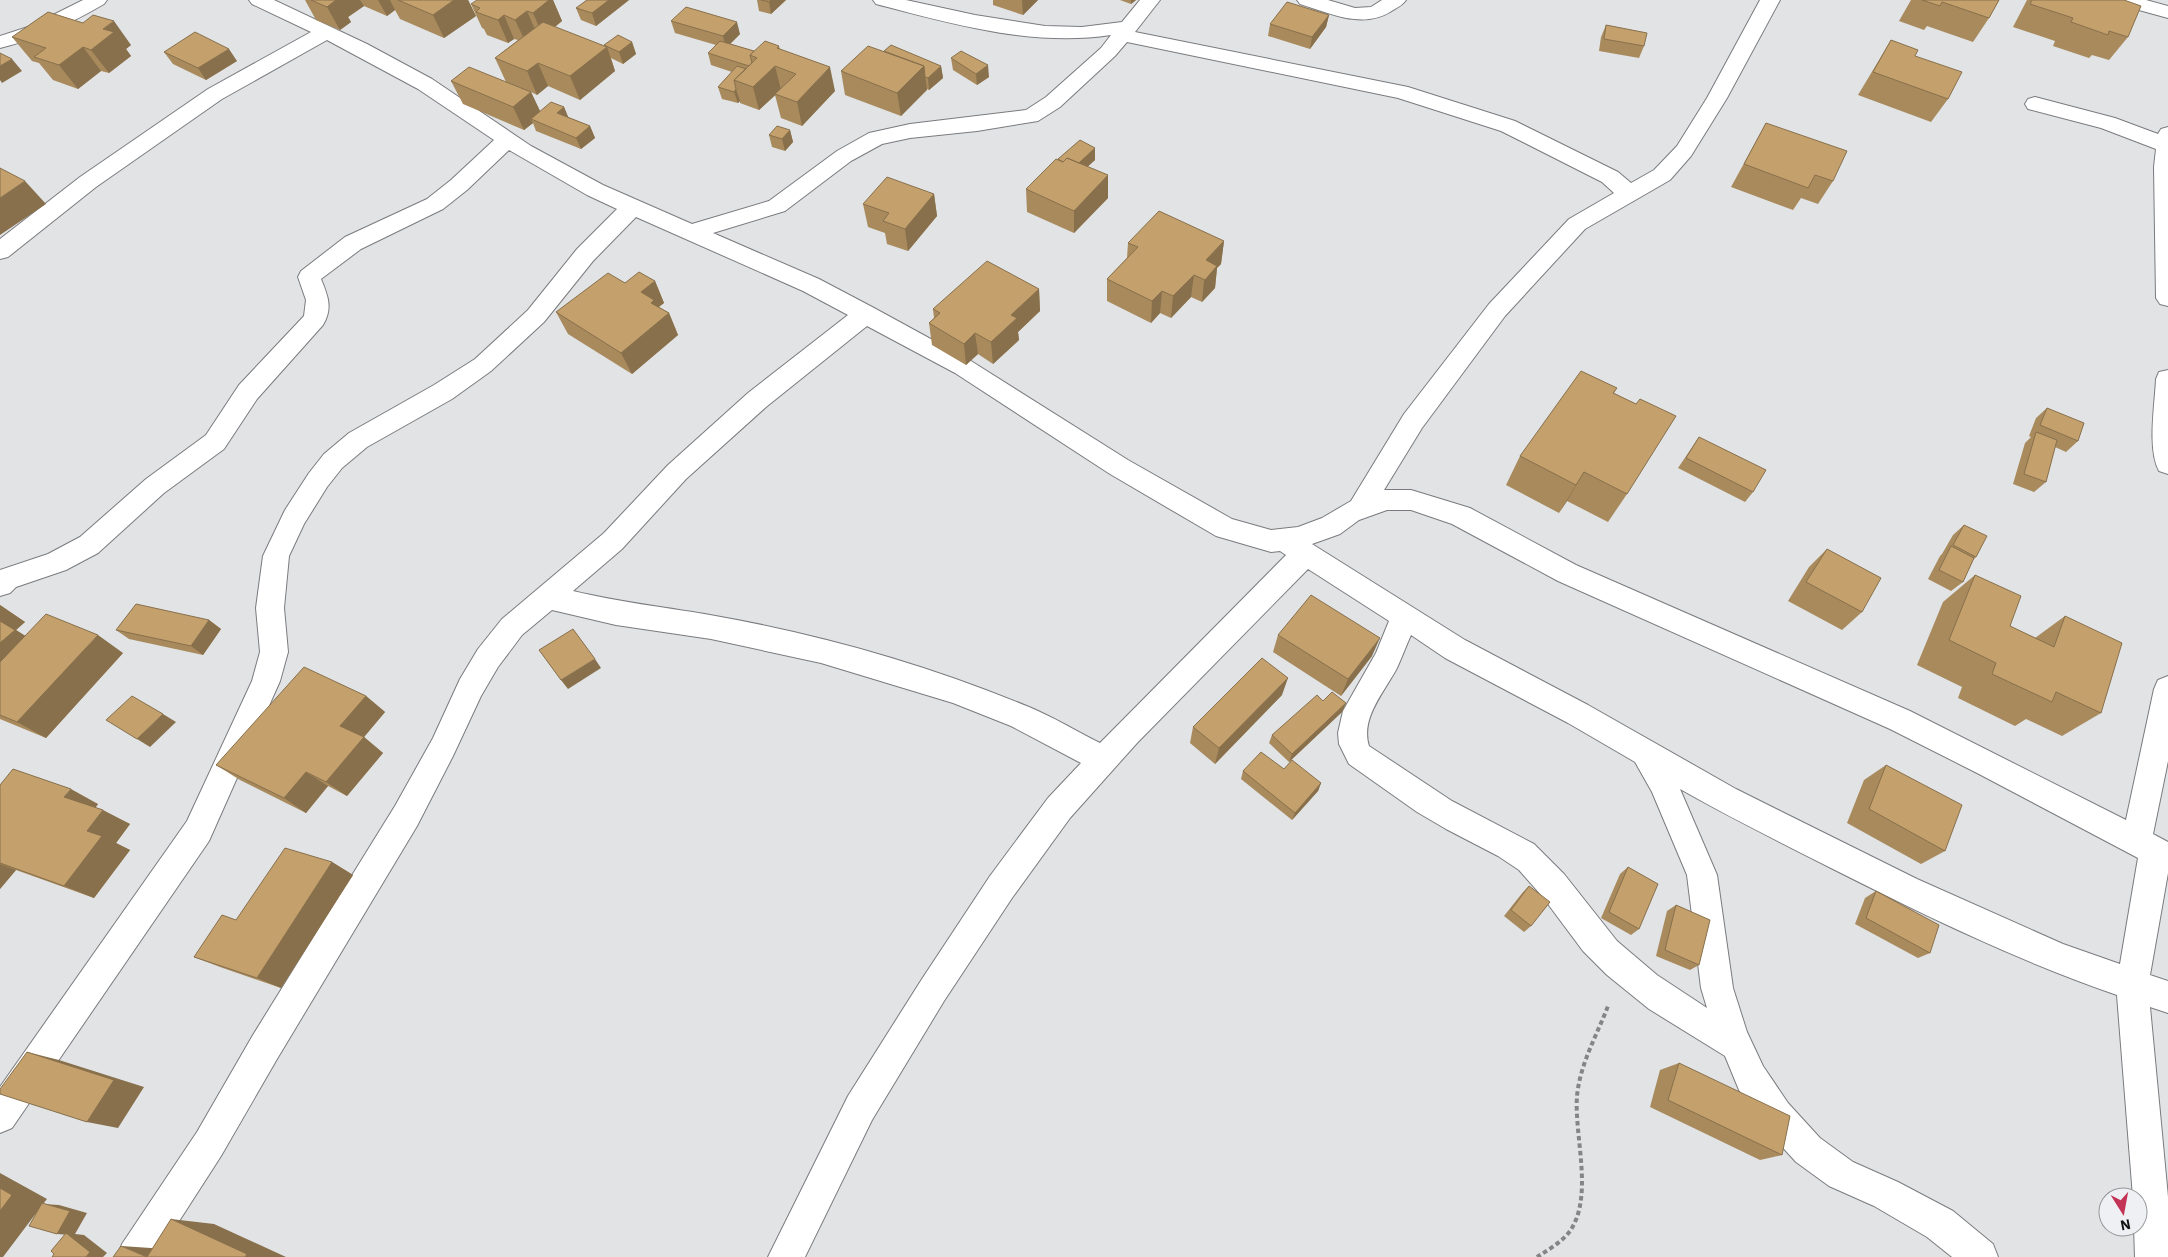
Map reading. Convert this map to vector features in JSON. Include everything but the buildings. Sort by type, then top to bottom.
[{"type":"street","points":[[0,42],[19,38],[60,22],[97,0]]},
{"type":"street","points":[[259,0],[327,32],[425,84],[507,140],[595,190],[811,285],[963,366],[1119,467],[1225,528],[1295,546],[1455,649],[1578,714],[1725,799],[1906,890],[2059,959],[2168,997]]},
{"type":"street","points":[[883,0],[920,10],[1008,26],[1068,33],[1125,31],[1401,92],[1508,126],[1610,178],[1629,194]]},
{"type":"street","points":[[689,232],[777,206],[844,156],[876,138],[910,131],[1031,116],[1053,102],[1108,52],[1150,0]]},
{"type":"street","points":[[1306,0],[1354,14],[1376,12],[1396,0]]},
{"type":"street","points":[[1359,510],[1413,421],[1497,310],[1577,224],[1662,175],[1684,151],[1717,98],[1770,0]]},
{"type":"street","points":[[2124,0],[2168,12]]},
{"type":"street","points":[[0,251],[88,182],[215,94],[327,32]]},
{"type":"street","points":[[2035,104],[2168,140],[2165,167],[2168,298]]},
{"type":"street","points":[[0,585],[7,579],[57,562],[89,545],[155,486],[216,442],[248,392],[315,319],[318,300],[309,277],[353,242],[436,204],[507,140]]},
{"type":"street","points":[[0,1116],[198,831],[226,764],[249,720],[266,680],[274,652],[270,608],[276,556],[294,518],[318,480],[333,461],[358,440],[443,392],[483,365],[536,316],[585,254],[632,206]]},
{"type":"street","points":[[135,1257],[209,1144],[265,1047],[406,816],[443,747],[470,688],[488,658],[512,627],[613,541],[677,472],[757,400],[866,314]]},
{"type":"street","points":[[2168,381],[2166,447],[2168,464]]},
{"type":"street","points":[[786,1257],[860,1108],[933,990],[1001,887],[1059,808],[1227,632],[1300,538],[1331,526],[1353,511],[1387,500],[1411,500],[1461,516],[1567,573],[1900,720],[1990,764],[2153,850]]},
{"type":"street","points":[[547,597],[616,613],[711,627],[821,651],[956,691],[1021,717],[1104,760]]},
{"type":"street","points":[[1405,616],[1387,659],[1357,710],[1352,733],[1354,744],[1360,755],[1428,803],[1471,828],[1512,846],[1530,859],[1553,883],[1584,927],[1617,964],[1653,992],[1737,1045]]},
{"type":"street","points":[[2153,1257],[2151,1202],[2140,1095],[2132,985],[2153,850],[2168,689]]},
{"type":"street","points":[[1644,752],[1663,784],[1702,875],[1717,988],[1751,1078],[1771,1108],[1808,1150],[1841,1174],[1886,1194],[1940,1224],[1980,1257]]},
{"type":"path","points":[[1537,1257],[1570,1232],[1580,1210],[1582,1181],[1578,1142],[1577,1095],[1583,1062],[1599,1032],[1612,996],[1617,964]]}]
